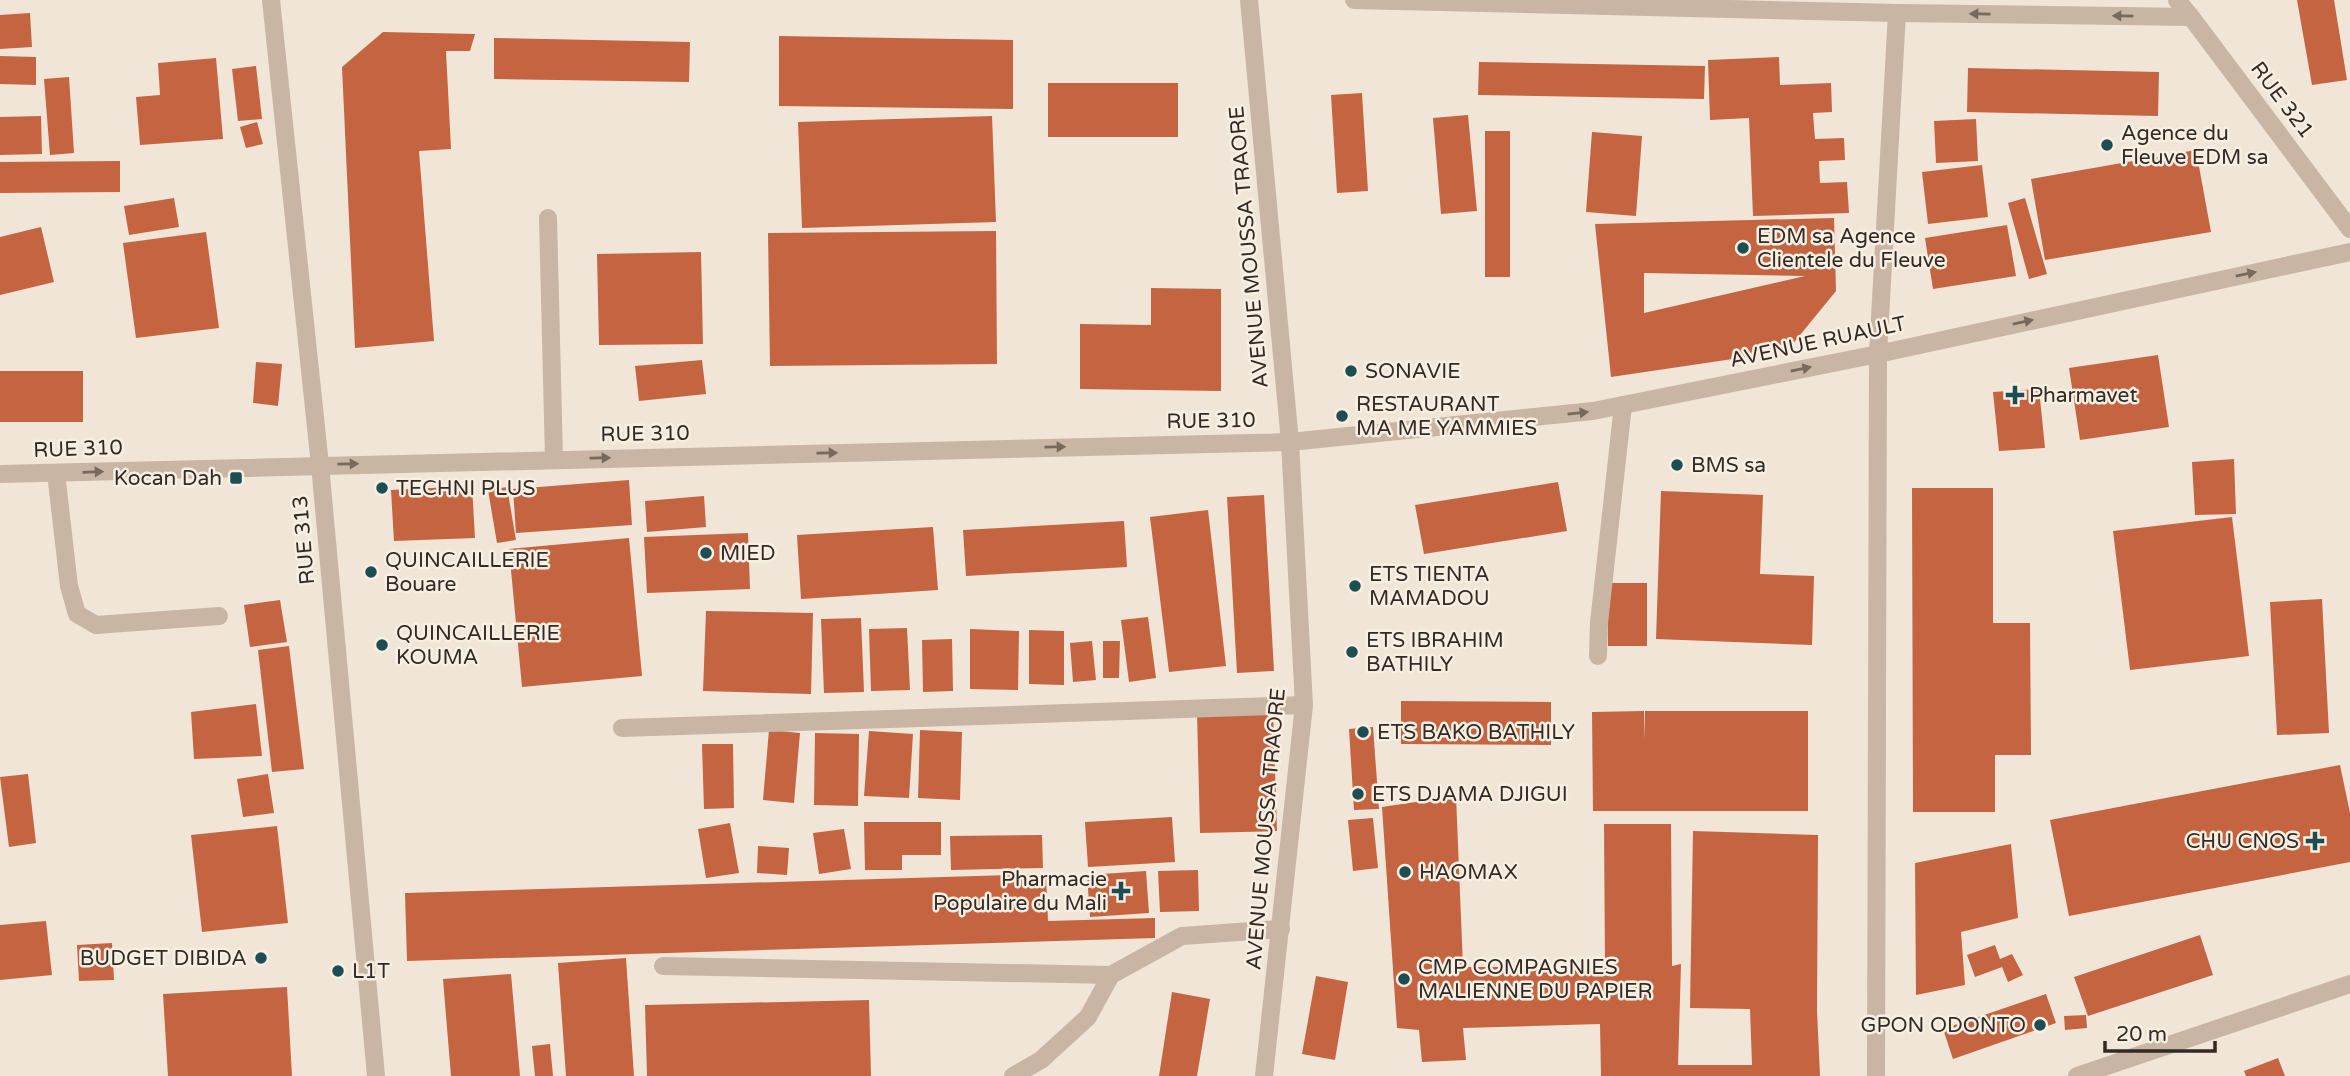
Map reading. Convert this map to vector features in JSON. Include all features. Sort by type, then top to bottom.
[{"type":"street","name":"RUE 313","points":[[271,0],[320,465],[376,1076]]},
{"type":"street","name":"AVENUE MOUSSA TRAORE","points":[[1249,0],[1290,442],[1304,705],[1264,1076]]},
{"type":"street","points":[[1354,0],[2191,17]]},
{"type":"street","name":"RUE 321","points":[[2177,0],[2350,229]]},
{"type":"street","points":[[1876,1076],[1878,354],[1897,13]]},
{"type":"street","points":[[548,218],[554,459]]},
{"type":"street","name":"AVENUE RUAULT","points":[[1290,442],[1593,411],[1878,354],[2350,252]]},
{"type":"street","points":[[1598,656],[1599,623],[1623,405]]},
{"type":"street","name":"RUE 310","points":[[0,474],[1290,442]]},
{"type":"street","points":[[56,473],[69,586],[77,614],[96,625],[219,616]]},
{"type":"street","points":[[622,728],[1304,705]]},
{"type":"street","points":[[663,966],[1111,975],[1182,936],[1280,929]]},
{"type":"street","points":[[1013,1076],[1041,1060],[1088,1017],[1111,975]]},
{"type":"street","points":[[2077,1076],[2350,984]]},
{"type":"building","points":[[2297,0],[2334,0],[2347,80],[2312,85]]},
{"type":"building","points":[[30,13],[32,47],[0,49],[0,15]]},
{"type":"building","points":[[383,32],[475,34],[470,51],[446,51],[451,149],[419,151],[434,341],[355,348],[342,67]]},
{"type":"building","points":[[779,36],[1013,40],[1013,109],[779,106]]},
{"type":"building","points":[[494,38],[690,42],[689,82],[494,79]]},
{"type":"building","points":[[0,56],[36,57],[36,85],[0,84]]},
{"type":"building","points":[[1779,57],[1780,85],[1831,83],[1832,112],[1813,113],[1815,139],[1844,138],[1845,160],[1819,161],[1820,183],[1847,182],[1849,213],[1753,216],[1749,118],[1710,120],[1708,60]]},
{"type":"building","points":[[216,58],[223,139],[140,145],[136,97],[160,95],[158,63]]},
{"type":"building","points":[[1479,62],[1705,66],[1704,99],[1478,95]]},
{"type":"building","points":[[256,66],[262,119],[238,121],[232,69]]},
{"type":"building","points":[[1968,68],[2159,72],[2158,116],[1967,112]]},
{"type":"building","points":[[69,77],[74,153],[50,155],[44,79]]},
{"type":"building","points":[[1048,83],[1178,83],[1178,137],[1048,137]]},
{"type":"building","points":[[1362,93],[1368,191],[1337,193],[1331,95]]},
{"type":"building","points":[[1468,115],[1477,211],[1441,214],[1433,118]]},
{"type":"building","points":[[41,116],[42,154],[0,155],[0,117]]},
{"type":"building","points":[[992,116],[996,222],[802,228],[798,122]]},
{"type":"building","points":[[1976,119],[1978,161],[1936,163],[1934,121]]},
{"type":"building","points":[[257,122],[263,144],[246,148],[240,127]]},
{"type":"building","points":[[1485,131],[1510,131],[1510,277],[1485,277]]},
{"type":"building","points":[[1592,132],[1642,136],[1636,216],[1586,212]]},
{"type":"building","points":[[2196,150],[2211,232],[2045,260],[2031,179]]},
{"type":"building","points":[[120,161],[120,192],[0,193],[0,162]]},
{"type":"building","points":[[1982,165],[1988,217],[1928,224],[1922,172]]},
{"type":"building","points":[[174,198],[179,227],[129,235],[124,206]]},
{"type":"building","points":[[2025,198],[2047,274],[2029,279],[2008,203]]},
{"type":"building","points":[[1834,218],[1836,291],[1787,351],[1611,377],[1595,224]],"holes":[[[1644,273],[1805,276],[1644,313]]]},
{"type":"building","points":[[2007,225],[2016,276],[1933,289],[1925,238]]},
{"type":"building","points":[[41,227],[54,282],[0,295],[0,237]]},
{"type":"building","points":[[996,231],[997,364],[770,366],[768,233]]},
{"type":"building","points":[[206,232],[219,328],[136,338],[123,243]]},
{"type":"building","points":[[701,252],[703,344],[599,345],[597,254]]},
{"type":"building","points":[[1151,288],[1221,289],[1221,391],[1080,389],[1080,324],[1151,325]]},
{"type":"building","points":[[2158,355],[2169,427],[2080,440],[2069,368]]},
{"type":"building","points":[[702,360],[706,394],[639,401],[635,366]]},
{"type":"building","points":[[256,362],[282,364],[278,406],[253,403]]},
{"type":"building","points":[[0,371],[83,371],[83,422],[0,422]]},
{"type":"building","points":[[2039,389],[2045,448],[1999,451],[1993,392]]},
{"type":"building","points":[[2234,459],[2236,514],[2195,515],[2192,462]]},
{"type":"building","points":[[629,480],[632,525],[516,533],[513,489]]},
{"type":"building","points":[[1558,482],[1567,531],[1424,554],[1415,505]]},
{"type":"building","points":[[472,486],[475,538],[394,541],[391,490]]},
{"type":"building","points":[[507,487],[516,540],[497,543],[488,490]]},
{"type":"building","points":[[1912,488],[1993,488],[1993,623],[2030,623],[2031,755],[1995,755],[1995,812],[1913,812]]},
{"type":"building","points":[[1661,491],[1763,495],[1760,574],[1814,576],[1812,645],[1656,639]]},
{"type":"building","points":[[1264,495],[1274,671],[1237,673],[1227,497]]},
{"type":"building","points":[[704,496],[706,527],[647,532],[645,501]]},
{"type":"building","points":[[1208,510],[1226,666],[1169,672],[1150,517]]},
{"type":"building","points":[[2232,517],[2249,656],[2130,670],[2113,531]]},
{"type":"building","points":[[1124,521],[1127,567],[966,576],[963,530]]},
{"type":"building","points":[[933,527],[938,590],[801,599],[797,535]]},
{"type":"building","points":[[748,533],[750,589],[647,593],[644,537]]},
{"type":"building","points":[[629,538],[642,676],[522,687],[509,549]]},
{"type":"building","points":[[1608,583],[1647,583],[1647,646],[1608,646]]},
{"type":"building","points":[[2322,599],[2329,733],[2277,735],[2270,602]]},
{"type":"building","points":[[280,600],[287,642],[250,647],[244,605]]},
{"type":"building","points":[[706,611],[813,613],[811,694],[703,691]]},
{"type":"building","points":[[1148,617],[1156,678],[1129,682],[1121,620]]},
{"type":"building","points":[[861,618],[864,692],[824,693],[821,619]]},
{"type":"building","points":[[907,628],[910,690],[871,691],[869,629]]},
{"type":"building","points":[[970,629],[1019,631],[1018,690],[970,689]]},
{"type":"building","points":[[1029,630],[1064,631],[1064,685],[1029,684]]},
{"type":"building","points":[[952,639],[953,691],[923,692],[922,640]]},
{"type":"building","points":[[1092,641],[1096,680],[1073,682],[1070,643]]},
{"type":"building","points":[[1103,641],[1120,641],[1119,678],[1103,678]]},
{"type":"building","points":[[289,646],[304,769],[272,772],[258,650]]},
{"type":"building","points":[[1401,701],[1551,702],[1551,745],[1401,744]]},
{"type":"building","points":[[256,704],[262,756],[194,759],[191,712]]},
{"type":"building","points":[[1273,710],[1277,831],[1200,833],[1197,712]]},
{"type":"building","points":[[1644,711],[1644,740],[1645,711],[1808,711],[1808,811],[1593,811],[1592,712]]},
{"type":"building","points":[[1373,727],[1379,809],[1354,810],[1349,729]]},
{"type":"building","points":[[769,730],[800,733],[794,803],[763,800]]},
{"type":"building","points":[[920,730],[962,732],[960,800],[918,798]]},
{"type":"building","points":[[869,731],[913,734],[909,798],[864,796]]},
{"type":"building","points":[[815,733],[859,734],[858,806],[814,805]]},
{"type":"building","points":[[702,744],[733,744],[734,808],[704,809]]},
{"type":"building","points":[[2340,765],[2350,813],[2350,862],[2069,916],[2050,820]]},
{"type":"building","points":[[28,774],[36,843],[9,847],[0,777]]},
{"type":"building","points":[[268,774],[274,813],[243,817],[237,779]]},
{"type":"building","points":[[1456,796],[1463,967],[1605,967],[1604,824],[1671,824],[1672,966],[1681,964],[1678,1065],[1752,1065],[1750,1009],[1690,1008],[1693,831],[1818,835],[1817,1010],[1820,1076],[1601,1076],[1600,1024],[1463,1028],[1466,1060],[1422,1062],[1419,1030],[1397,1028],[1382,807]]},
{"type":"building","points":[[1172,817],[1175,862],[1088,867],[1085,822]]},
{"type":"building","points":[[1373,818],[1378,868],[1353,871],[1348,820]]},
{"type":"building","points":[[864,822],[941,822],[941,855],[902,855],[902,870],[865,870]]},
{"type":"building","points":[[730,823],[739,873],[706,878],[698,829]]},
{"type":"building","points":[[277,826],[288,923],[202,932],[191,835]]},
{"type":"building","points":[[844,829],[851,869],[819,874],[813,833]]},
{"type":"building","points":[[1042,835],[1043,868],[951,870],[950,836]]},
{"type":"building","points":[[2011,844],[2018,918],[1961,932],[1965,985],[1916,995],[1915,863]]},
{"type":"building","points":[[758,846],[789,848],[787,875],[757,873]]},
{"type":"building","points":[[1198,870],[1199,911],[1160,912],[1158,871]]},
{"type":"building","points":[[1146,871],[1149,913],[1090,917],[1087,875]]},
{"type":"building","points":[[1046,874],[1048,921],[1155,918],[1155,938],[407,961],[405,893]]},
{"type":"building","points":[[46,921],[52,975],[0,980],[0,925]]},
{"type":"building","points":[[2200,935],[2213,975],[2088,1016],[2074,977]]},
{"type":"building","points":[[112,943],[114,980],[79,981],[77,945]]},
{"type":"building","points":[[1995,945],[2000,959],[2012,954],[2023,975],[2008,982],[2002,967],[1975,977],[1967,955]]},
{"type":"building","points":[[626,958],[634,1076],[566,1076],[558,963]]},
{"type":"building","points":[[511,974],[520,1076],[451,1076],[443,979]]},
{"type":"building","points":[[1316,976],[1348,982],[1335,1060],[1302,1054]]},
{"type":"building","points":[[287,987],[292,1076],[168,1076],[163,994]]},
{"type":"building","points":[[1172,992],[1210,999],[1197,1076],[1159,1076]]},
{"type":"building","points":[[2046,994],[2056,1023],[1953,1059],[1943,1029]]},
{"type":"building","points":[[869,1000],[871,1076],[647,1076],[645,1005]]},
{"type":"building","points":[[2086,1015],[2087,1028],[2065,1030],[2064,1016]]},
{"type":"building","points":[[550,1044],[553,1076],[535,1076],[532,1046]]},
{"type":"building","points":[[2278,1058],[2285,1076],[2246,1076],[2244,1071]]},
{"type":"place","name":"Agence du Fleuve EDM sa","points":[[2107,145]]},
{"type":"place","name":"EDM sa Agence Clientele du Fleuve","points":[[1743,248]]},
{"type":"place","name":"SONAVIE","points":[[1351,371]]},
{"type":"place","name":"Pharmavet","points":[[2015,395]]},
{"type":"place","name":"RESTAURANT MA ME YAMMIES","points":[[1342,416]]},
{"type":"place","name":"BMS sa","points":[[1677,465]]},
{"type":"place","name":"Kocan Dah","points":[[236,478]]},
{"type":"place","name":"TECHNI PLUS","points":[[382,488]]},
{"type":"place","name":"MIED","points":[[706,553]]},
{"type":"place","name":"QUINCAILLERIE Bouare","points":[[371,572]]},
{"type":"place","name":"ETS TIENTA MAMADOU","points":[[1355,586]]},
{"type":"place","name":"QUINCAILLERIE KOUMA","points":[[382,645]]},
{"type":"place","name":"ETS IBRAHIM BATHILY","points":[[1352,652]]},
{"type":"place","name":"ETS BAKO BATHILY","points":[[1363,732]]},
{"type":"place","name":"ETS DJAMA DJIGUI","points":[[1358,794]]},
{"type":"place","name":"CHU CNOS","points":[[2315,841]]},
{"type":"place","name":"HAOMAX","points":[[1405,872]]},
{"type":"place","name":"Pharmacie Populaire du Mali","points":[[1121,891]]},
{"type":"place","name":"BUDGET DIBIDA","points":[[261,958]]},
{"type":"place","name":"L1T","points":[[338,971]]},
{"type":"place","name":"CMP COMPAGNIES MALIENNE DU PAPIER","points":[[1404,979]]},
{"type":"place","name":"GPON ODONTO","points":[[2040,1025]]}]
